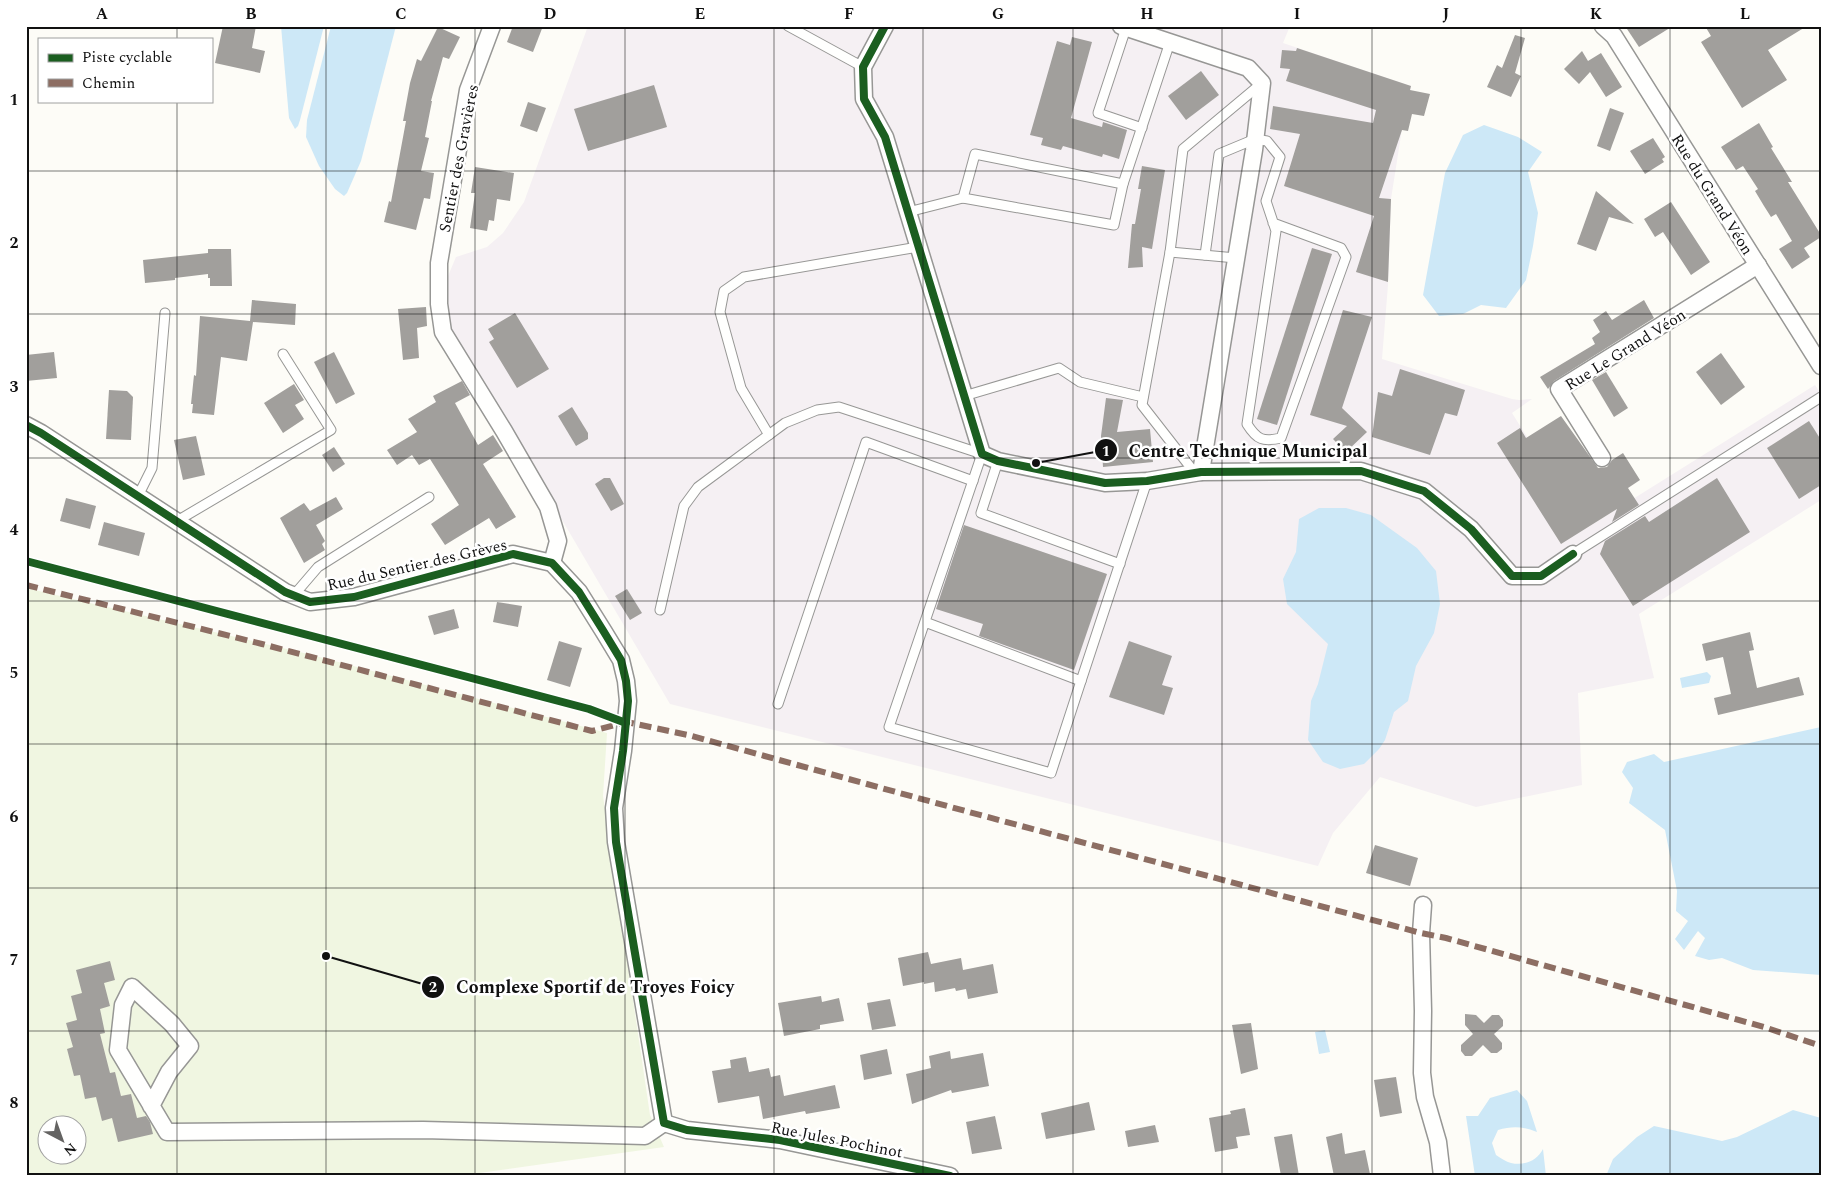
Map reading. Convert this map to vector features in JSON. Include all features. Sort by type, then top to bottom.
[{"type":"street","name":"Sentier des Gravières","points":[[492,26],[468,90],[439,264],[439,304],[443,332],[548,507],[558,541],[552,563]]},
{"type":"street","points":[[885,26],[863,66],[864,99],[885,137],[982,454],[998,461],[1105,484],[1147,481],[1198,473],[1361,472],[1424,491],[1471,529],[1512,576],[1541,576],[1573,554]]},
{"type":"street","name":"Rue du Grand Véon","points":[[1603,26],[1614,36],[1821,366]]},
{"type":"street","points":[[1124,27],[1248,68],[1262,83],[1236,258],[1198,473]]},
{"type":"street","name":"Rue Le Grand Véon","points":[[1602,458],[1559,390],[1758,265]]},
{"type":"street","name":"Rue du Sentier des Grèves","points":[[26,425],[285,592],[310,602],[354,597],[513,554],[552,563]]},
{"type":"street","points":[[151,1106],[169,1072],[190,1046],[172,1024],[132,987],[123,1005],[118,1050],[151,1106],[167,1132],[423,1130],[645,1136],[664,1123],[616,842],[614,808],[623,751],[628,701],[626,681],[621,660],[579,592],[552,563]]},
{"type":"street","points":[[1423,905],[1421,933],[1422,1073],[1425,1097],[1438,1142],[1442,1176]]},
{"type":"street","name":"Rue Jules Pochinot","points":[[664,1123],[687,1130],[780,1140],[950,1176]]},
{"type":"lane","points":[[788,26],[863,66]]},
{"type":"lane","points":[[1124,27],[1098,113],[1142,128]]},
{"type":"lane","points":[[908,212],[963,198],[1114,225],[1124,184],[1170,42]]},
{"type":"lane","points":[[1198,473],[1142,405],[1170,252],[1183,149],[1262,83]]},
{"type":"lane","points":[[1205,255],[1219,154],[1255,139],[1267,141],[1280,157],[1266,201],[1273,223],[1276,231],[1247,424],[1253,434],[1266,441],[1281,438],[1346,257],[1341,248],[1273,223]]},
{"type":"lane","points":[[963,198],[975,154],[1124,184]]},
{"type":"lane","points":[[769,435],[742,388],[720,312],[724,291],[744,277],[918,247]]},
{"type":"lane","points":[[1170,252],[1236,258]]},
{"type":"lane","points":[[138,496],[152,468],[165,313]]},
{"type":"lane","points":[[177,521],[331,430],[283,354]]},
{"type":"lane","points":[[964,396],[1058,368],[1080,382],[1143,397]]},
{"type":"lane","points":[[1573,554],[1821,397]]},
{"type":"lane","points":[[660,610],[684,506],[698,487],[785,423],[817,410],[839,407],[982,454],[889,728],[1051,773],[1147,481]]},
{"type":"lane","points":[[778,704],[866,442],[973,481]]},
{"type":"lane","points":[[998,461],[981,513],[1120,564]]},
{"type":"lane","points":[[294,595],[318,567],[429,497]]},
{"type":"lane","points":[[925,622],[1081,681]]},
{"type":"shaded area","points":[[588,26],[1290,26],[1283,43],[1411,86],[1391,199],[1388,285],[1382,359],[1512,399],[1532,399],[1512,413],[1585,529],[1815,385],[1821,394],[1821,500],[1639,614],[1654,678],[1578,693],[1582,785],[1476,807],[1380,777],[1333,833],[1318,866],[670,704],[449,327],[443,288],[456,257],[487,247],[503,233],[524,202]]},
{"type":"green space","points":[[26,588],[308,654],[607,733],[603,796],[650,1115],[664,1147],[458,1176],[26,1176]]},
{"type":"water","points":[[281,26],[324,26],[300,120],[295,129],[289,118]]},
{"type":"water","points":[[331,26],[396,26],[361,161],[344,196],[335,189],[319,166],[306,137],[307,120]]},
{"type":"water","points":[[1484,125],[1518,137],[1542,152],[1528,172],[1538,213],[1526,280],[1506,308],[1481,305],[1463,314],[1439,316],[1423,295],[1445,173],[1463,135]]},
{"type":"water","points":[[1319,508],[1346,508],[1371,515],[1417,548],[1436,571],[1440,604],[1434,633],[1416,666],[1408,701],[1394,712],[1385,740],[1364,764],[1340,769],[1323,762],[1308,740],[1311,701],[1318,684],[1328,644],[1287,604],[1283,579],[1296,552],[1299,519]]},
{"type":"water","points":[[1707,672],[1711,676],[1709,683],[1682,688],[1680,678]]},
{"type":"water","points":[[1821,727],[1821,975],[1753,970],[1722,958],[1709,960],[1695,956],[1705,938],[1698,931],[1684,950],[1675,939],[1688,921],[1676,911],[1677,891],[1665,830],[1629,803],[1633,788],[1622,772],[1627,762],[1654,754],[1664,762]]},
{"type":"water","points":[[1325,1030],[1330,1052],[1319,1054],[1315,1032]]},
{"type":"water","points":[[1517,1090],[1527,1101],[1537,1132],[1517,1127],[1498,1130],[1492,1143],[1496,1155],[1503,1160],[1521,1164],[1530,1162],[1543,1149],[1546,1176],[1475,1176],[1466,1116],[1478,1116],[1490,1098]]},
{"type":"water","points":[[1793,1110],[1821,1118],[1821,1176],[1606,1176],[1613,1159],[1637,1137],[1654,1126],[1722,1141],[1737,1137]]},
{"type":"building","points":[[223,26],[256,26],[252,48],[265,51],[260,73],[215,63]]},
{"type":"building","points":[[513,26],[543,26],[533,52],[507,42]]},
{"type":"building","points":[[1625,26],[1673,26],[1639,47]]},
{"type":"building","points":[[1705,26],[1807,26],[1768,50],[1787,80],[1742,108],[1701,42],[1711,36]]},
{"type":"building","points":[[438,27],[460,37],[449,59],[443,57],[431,101],[425,137],[429,138],[421,171],[434,173],[430,199],[424,198],[416,230],[384,222],[389,201],[391,202],[406,121],[403,121],[410,83],[417,59],[421,61]]},
{"type":"building","points":[[1515,35],[1525,38],[1515,73],[1521,76],[1511,97],[1487,87],[1497,65],[1502,68]]},
{"type":"building","points":[[1072,37],[1092,42],[1071,118],[1102,127],[1103,122],[1127,130],[1119,159],[1103,154],[1102,157],[1063,146],[1061,150],[1041,145],[1043,138],[1030,135],[1057,41],[1070,45]]},
{"type":"building","points":[[1297,48],[1411,86],[1410,90],[1430,94],[1424,116],[1412,114],[1408,131],[1402,130],[1379,198],[1391,199],[1388,282],[1356,272],[1374,216],[1284,186],[1300,134],[1270,129],[1273,106],[1373,123],[1376,110],[1286,81],[1290,69],[1280,68],[1282,50],[1296,51]]},
{"type":"building","points":[[1582,51],[1588,61],[1601,53],[1622,87],[1606,97],[1590,72],[1579,84],[1564,69]]},
{"type":"building","points":[[1201,71],[1219,95],[1186,120],[1168,96]]},
{"type":"building","points":[[654,85],[667,127],[588,151],[574,109]]},
{"type":"building","points":[[528,102],[546,108],[537,132],[520,126]]},
{"type":"building","points":[[1610,108],[1624,113],[1610,151],[1597,146]]},
{"type":"building","points":[[1759,123],[1773,147],[1771,148],[1792,182],[1788,182],[1821,235],[1821,237],[1804,248],[1810,257],[1792,269],[1779,249],[1792,241],[1776,214],[1771,217],[1755,191],[1758,189],[1743,166],[1736,170],[1721,147]]},
{"type":"building","points":[[1653,138],[1665,157],[1662,159],[1664,162],[1645,174],[1630,151]]},
{"type":"building","points":[[1142,166],[1165,170],[1152,249],[1142,247],[1143,267],[1128,268],[1132,224],[1135,224],[1141,189],[1138,189]]},
{"type":"building","points":[[475,167],[514,173],[510,201],[497,199],[494,221],[489,220],[487,231],[470,228],[475,193],[471,193]]},
{"type":"building","points":[[1596,191],[1634,224],[1609,217],[1596,251],[1577,244]]},
{"type":"building","points":[[1671,202],[1710,262],[1691,275],[1663,232],[1655,237],[1644,219]]},
{"type":"building","points":[[1312,248],[1332,254],[1277,425],[1257,419]]},
{"type":"building","points":[[208,249],[231,249],[232,286],[210,286],[208,274],[145,283],[143,260],[208,253]]},
{"type":"building","points":[[252,300],[296,304],[295,325],[253,322],[247,361],[221,357],[214,415],[192,413],[193,404],[191,404],[194,375],[196,376],[200,316],[250,321]]},
{"type":"building","points":[[1644,300],[1654,318],[1554,381],[1548,389],[1540,377],[1595,344],[1592,338],[1600,332],[1593,320],[1606,311],[1612,320]]},
{"type":"building","points":[[426,307],[427,326],[417,328],[419,358],[403,360],[398,309]]},
{"type":"building","points":[[1343,310],[1372,317],[1342,408],[1367,432],[1346,452],[1333,439],[1347,426],[1310,415]]},
{"type":"building","points":[[515,313],[549,369],[517,388],[489,342],[494,339],[488,329]]},
{"type":"building","points":[[54,352],[57,378],[26,381],[26,355]]},
{"type":"building","points":[[334,352],[355,394],[336,404],[314,362]]},
{"type":"building","points":[[1721,353],[1745,387],[1721,405],[1696,372]]},
{"type":"building","points":[[1400,369],[1465,390],[1457,416],[1445,413],[1430,455],[1372,437],[1378,392],[1392,396]]},
{"type":"building","points":[[1606,372],[1628,408],[1614,417],[1592,380]]},
{"type":"building","points":[[462,381],[470,395],[455,403],[478,445],[493,435],[503,451],[483,464],[516,517],[496,529],[489,518],[445,545],[431,524],[459,505],[430,459],[419,465],[412,455],[397,465],[387,450],[417,432],[408,419],[436,402],[433,396]]},
{"type":"building","points":[[294,384],[304,400],[295,405],[304,419],[283,433],[264,403]]},
{"type":"building","points":[[109,390],[127,391],[133,397],[131,440],[106,439]]},
{"type":"building","points":[[1106,398],[1123,400],[1117,432],[1150,429],[1153,462],[1103,467],[1101,436]]},
{"type":"building","points":[[572,407],[588,433],[588,439],[576,446],[558,416]]},
{"type":"building","points":[[1561,416],[1598,468],[1607,467],[1612,460],[1623,453],[1640,480],[1628,488],[1639,505],[1612,522],[1617,509],[1561,544],[1497,443],[1520,428],[1526,438]]},
{"type":"building","points":[[1809,421],[1821,440],[1821,485],[1799,499],[1767,448]]},
{"type":"building","points":[[196,436],[205,475],[183,480],[174,440]]},
{"type":"building","points":[[334,447],[345,464],[333,472],[322,455]]},
{"type":"building","points":[[604,478],[610,478],[624,504],[611,511],[595,484]]},
{"type":"building","points":[[1717,478],[1750,532],[1633,606],[1600,554],[1605,541],[1645,516],[1649,522]]},
{"type":"building","points":[[336,497],[343,509],[316,525],[325,541],[322,544],[325,550],[304,563],[280,518],[304,503],[310,511]]},
{"type":"building","points":[[66,498],[96,506],[90,529],[60,521]]},
{"type":"building","points":[[104,522],[145,533],[139,556],[98,545]]},
{"type":"building","points":[[964,525],[1107,574],[1074,670],[979,636],[983,624],[936,609]]},
{"type":"building","points":[[627,589],[642,613],[630,620],[615,596]]},
{"type":"building","points":[[497,602],[522,606],[518,627],[493,622]]},
{"type":"building","points":[[454,609],[459,628],[434,635],[428,616]]},
{"type":"building","points":[[1750,632],[1754,650],[1749,651],[1757,688],[1799,677],[1804,695],[1718,715],[1714,698],[1731,694],[1723,657],[1706,661],[1702,644]]},
{"type":"building","points":[[559,641],[582,648],[570,687],[547,680]]},
{"type":"building","points":[[1129,641],[1172,656],[1162,685],[1173,688],[1164,715],[1109,697]]},
{"type":"building","points":[[1375,845],[1418,858],[1410,886],[1366,873]]},
{"type":"building","points":[[928,952],[931,964],[961,958],[963,970],[993,964],[998,993],[968,999],[966,989],[956,991],[955,988],[935,992],[934,982],[903,986],[898,958]]},
{"type":"building","points":[[110,961],[115,980],[104,983],[110,1006],[100,1009],[105,1033],[100,1034],[110,1073],[115,1072],[121,1096],[131,1094],[137,1118],[146,1116],[150,1122],[153,1134],[118,1142],[112,1118],[102,1121],[96,1097],[85,1099],[80,1075],[74,1076],[67,1049],[73,1047],[66,1023],[77,1020],[71,996],[82,993],[76,970]]},
{"type":"building","points":[[821,996],[822,1002],[839,998],[844,1021],[820,1025],[820,1029],[784,1036],[778,1003]]},
{"type":"building","points":[[890,999],[896,1026],[872,1030],[867,1003]]},
{"type":"building","points":[[1465,1014],[1476,1015],[1484,1023],[1492,1015],[1499,1015],[1503,1020],[1503,1026],[1494,1034],[1502,1043],[1502,1049],[1497,1053],[1491,1053],[1483,1045],[1472,1056],[1465,1056],[1461,1051],[1461,1045],[1473,1034],[1465,1025]]},
{"type":"building","points":[[1251,1023],[1258,1069],[1241,1074],[1232,1025]]},
{"type":"building","points":[[887,1049],[892,1074],[864,1080],[860,1055]]},
{"type":"building","points":[[950,1051],[951,1059],[983,1053],[989,1086],[952,1093],[951,1090],[912,1104],[906,1074],[931,1068],[929,1056]]},
{"type":"building","points":[[746,1057],[749,1072],[769,1068],[771,1077],[780,1075],[784,1096],[835,1085],[840,1108],[806,1114],[805,1111],[763,1119],[759,1096],[718,1103],[712,1071],[731,1068],[730,1060]]},
{"type":"building","points":[[1396,1077],[1402,1113],[1380,1117],[1374,1080]]},
{"type":"building","points":[[1089,1102],[1095,1130],[1046,1139],[1041,1113]]},
{"type":"building","points":[[1245,1108],[1250,1135],[1236,1137],[1238,1148],[1215,1152],[1209,1118],[1231,1114],[1230,1111]]},
{"type":"building","points":[[995,1116],[1002,1149],[972,1154],[966,1122]]},
{"type":"building","points":[[1155,1125],[1159,1142],[1128,1147],[1125,1131]]},
{"type":"building","points":[[1342,1133],[1345,1154],[1365,1150],[1370,1174],[1334,1176],[1326,1137]]},
{"type":"building","points":[[1292,1134],[1299,1176],[1281,1176],[1274,1137]]},
{"type":"marked path","points":[[26,585],[262,644],[592,731],[623,723]]},
{"type":"marked path","points":[[622,721],[688,735],[969,812],[1421,933],[1446,938],[1764,1027],[1821,1046]]},
{"type":"cycle path","points":[[885,26],[863,67],[864,99],[885,137],[982,454],[998,461],[1105,483],[1147,481],[1201,472],[1361,471],[1424,491],[1471,529],[1512,576],[1541,576],[1573,554]]},
{"type":"cycle path","points":[[26,425],[285,592],[310,602],[354,597],[513,554],[552,563],[579,592],[621,660],[626,681],[628,701],[623,751],[614,808],[616,842],[664,1123],[687,1130],[780,1140],[950,1176]]},
{"type":"cycle path","points":[[26,561],[589,709],[626,723]]},
{"type":"place","name":"Centre Technique Municipal","points":[[1036,463]]},
{"type":"place","name":"Complexe Sportif de Troyes Foicy","points":[[326,956]]}]
